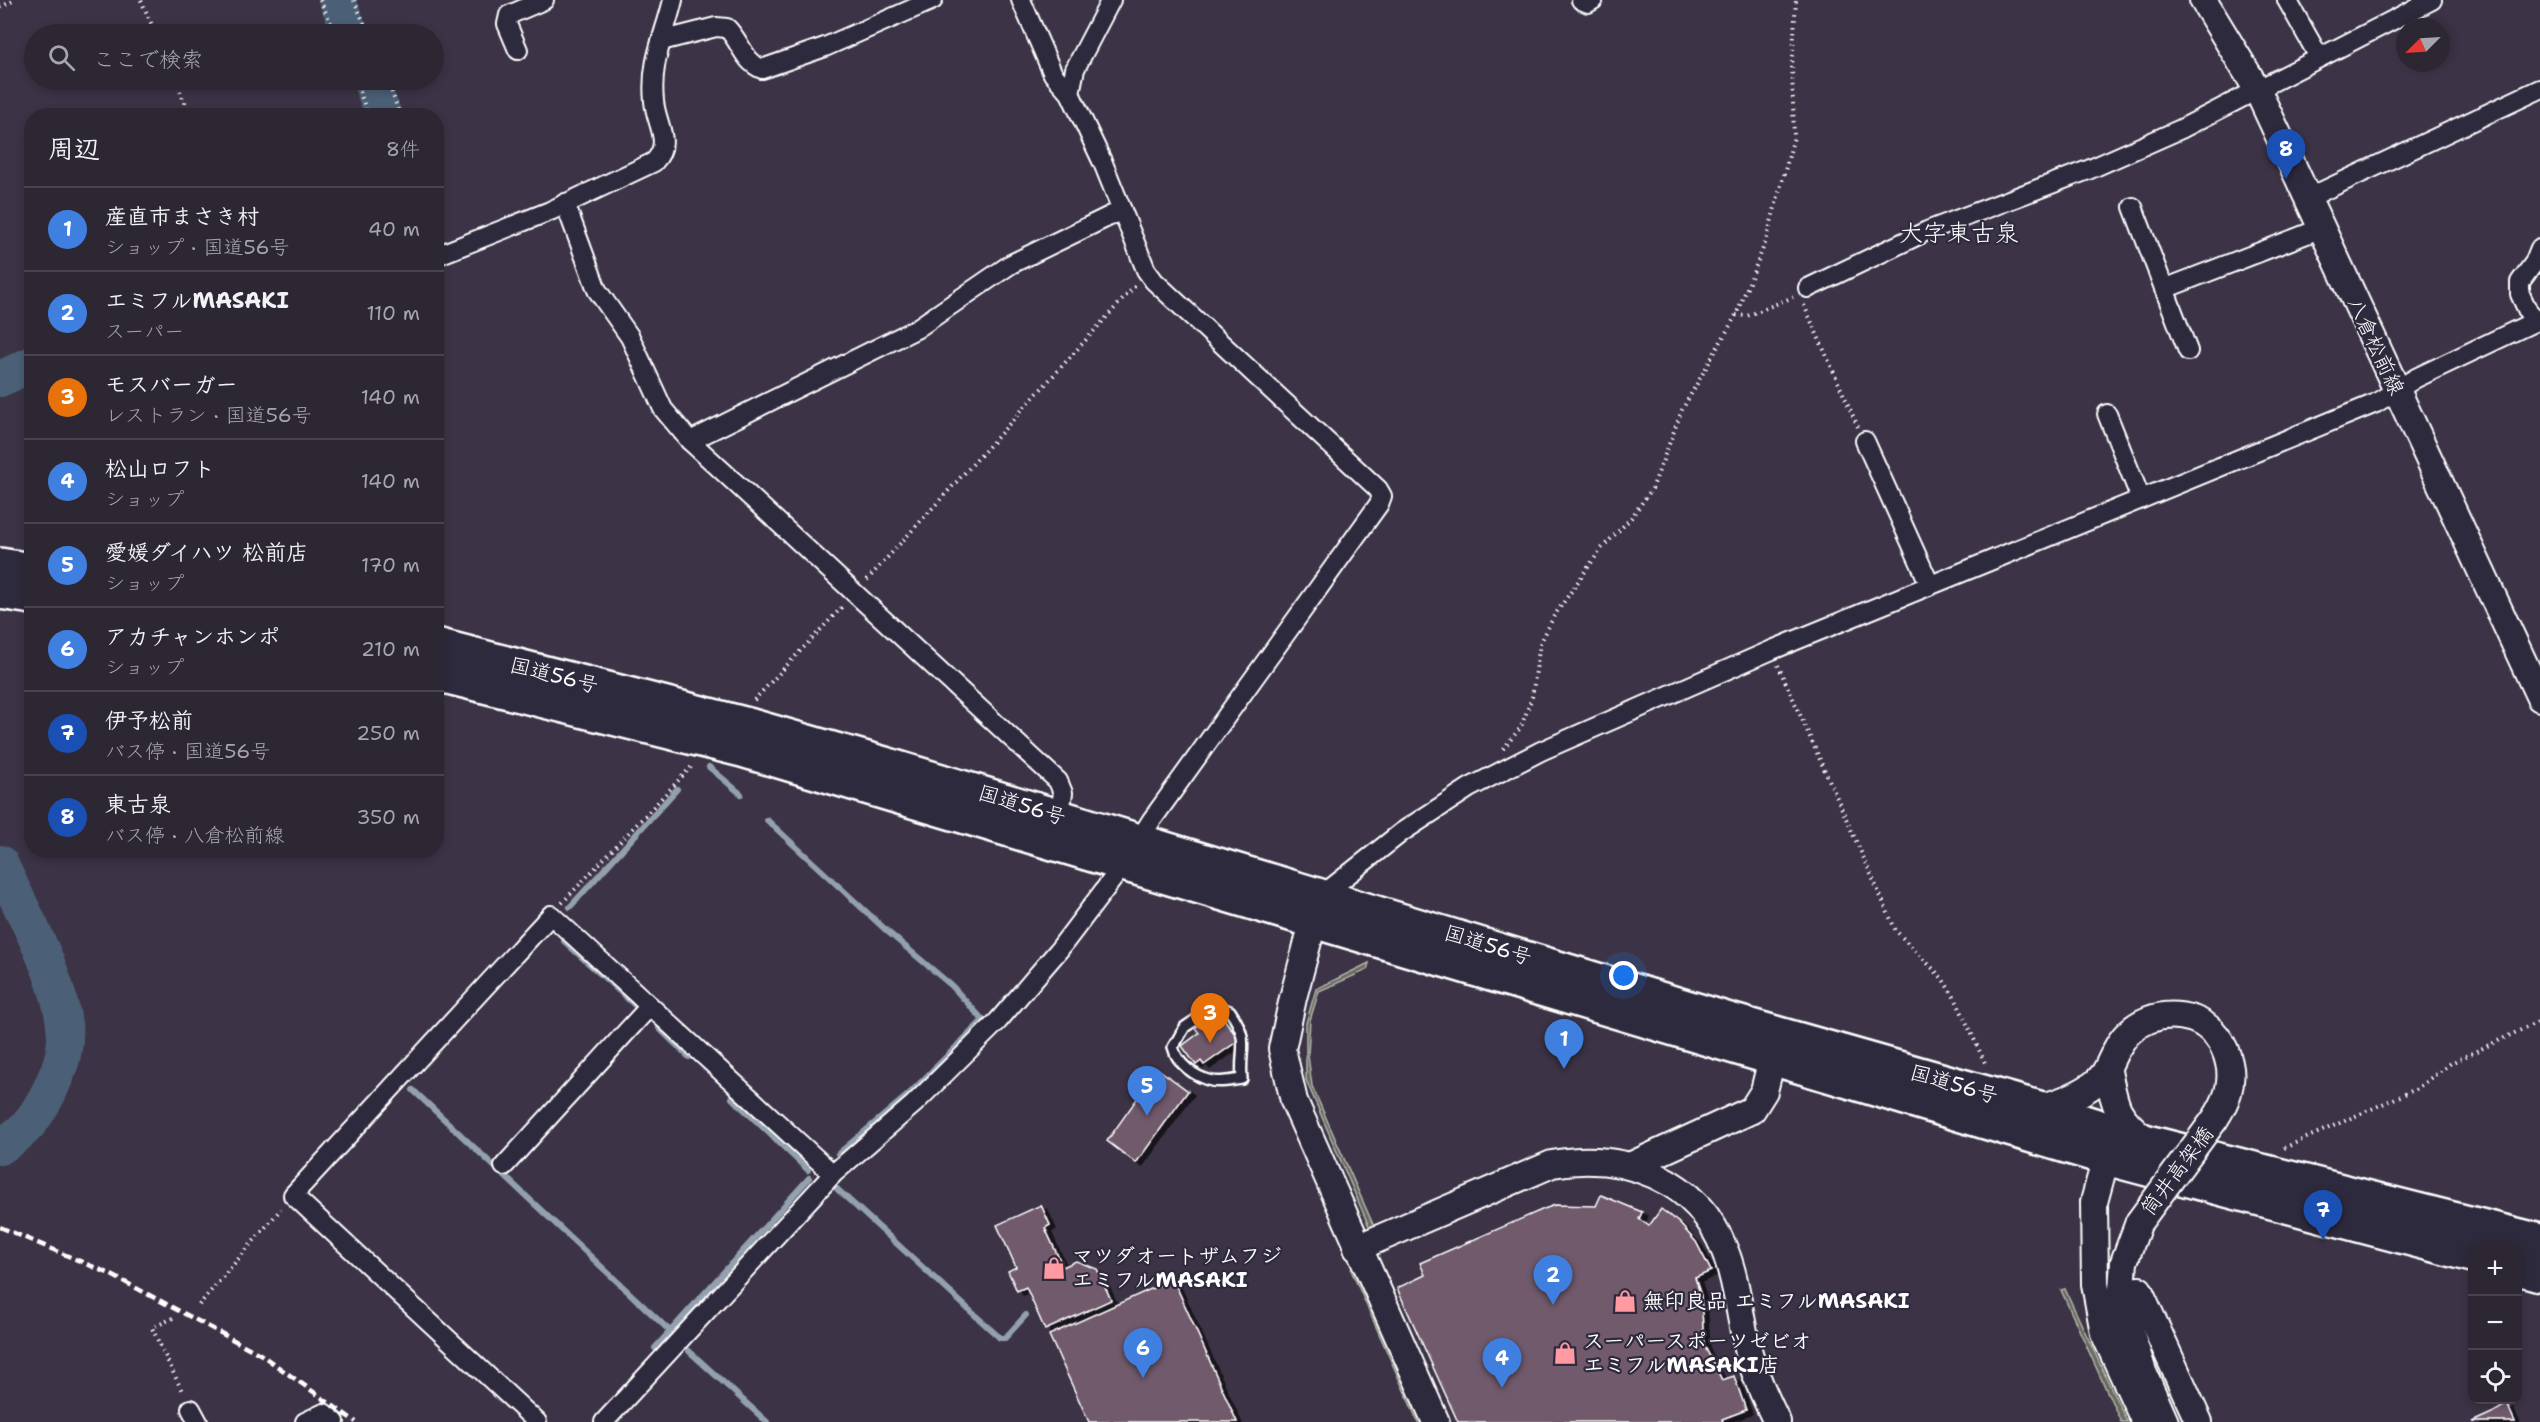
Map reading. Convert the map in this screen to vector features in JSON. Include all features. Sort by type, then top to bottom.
[{"type":"highway","points":[[0,565],[24,569]]},
{"type":"highway","points":[[0,592],[24,596]]},
{"type":"highway","name":"国道56号","points":[[444,647],[1317,908],[1772,1059],[2106,1158],[2468,1254]]},
{"type":"highway","name":"国道56号","points":[[444,676],[724,732]]},
{"type":"highway","name":"国道56号","points":[[1317,908],[1726,1018],[2039,1108],[2151,1143],[2540,1241]]},
{"type":"highway","points":[[2522,1269],[2540,1274]]},
{"type":"street","points":[[518,50],[507,24],[510,15],[544,0]]},
{"type":"street","points":[[444,253],[565,204],[654,162],[662,153],[664,140],[654,105],[653,64],[673,0]]},
{"type":"street","points":[[661,41],[716,27],[727,28],[735,37],[745,56],[752,64],[762,69],[825,47],[933,0]]},
{"type":"street","points":[[604,1422],[833,1174],[914,1104],[998,1021],[1058,951],[1132,852],[1329,576],[1379,504],[1382,496],[1378,489],[1206,332],[1147,272],[1070,93],[1053,75],[1021,0]]},
{"type":"street","points":[[1070,93],[1075,69],[1111,0]]},
{"type":"street","points":[[1581,0],[1588,3],[1593,0]]},
{"type":"street","name":"八倉松前線","points":[[2203,0],[2257,89],[2540,697]]},
{"type":"street","points":[[2287,0],[2319,57]]},
{"type":"street","points":[[1808,288],[1927,231],[2137,149],[2181,129],[2432,0]]},
{"type":"street","points":[[2308,198],[2540,89]]},
{"type":"street","points":[[565,204],[597,290],[630,337],[663,409],[690,441],[1058,781],[1063,793],[1056,829]]},
{"type":"street","points":[[2133,207],[2188,351]]},
{"type":"street","points":[[690,441],[916,329],[1011,264],[1122,210]]},
{"type":"street","points":[[2164,289],[2322,228]]},
{"type":"street","points":[[1436,1422],[1357,1248],[1294,1101],[1282,1049],[1317,908],[1402,832],[1469,788],[1541,751],[1772,650],[2376,403],[2396,390],[2536,320],[2520,294],[2520,282],[2534,263],[2540,248]]},
{"type":"street","points":[[2107,414],[2141,499]]},
{"type":"street","points":[[1865,441],[1930,585]]},
{"type":"street","points":[[537,1422],[293,1195],[551,915],[833,1174]]},
{"type":"street","points":[[504,1166],[651,1006]]},
{"type":"street","name":"筒井高架橋","points":[[2108,1071],[2115,1051],[2127,1034],[2142,1022],[2177,1014],[2203,1022],[2221,1041],[2229,1064],[2230,1088],[2215,1119],[2139,1222],[2124,1262],[2121,1303],[2128,1329],[2137,1347]]},
{"type":"street","points":[[1632,1165],[1752,1110],[1764,1091],[1772,1059]]},
{"type":"street","points":[[2039,1108],[2083,1091],[2108,1071],[2114,1100],[2123,1122],[2151,1143]]},
{"type":"street","points":[[2106,1158],[2094,1202],[2099,1248],[2095,1284],[2104,1334],[2145,1422]]},
{"type":"street","points":[[1357,1248],[1552,1164],[1587,1160],[1632,1165],[1676,1187],[1696,1205],[1713,1226],[1725,1250],[1755,1370],[1777,1422]]},
{"type":"street","points":[[2139,1290],[2199,1422]]},
{"type":"street","points":[[2137,1347],[2163,1387],[2180,1405],[2188,1422]]},
{"type":"street","points":[[2137,1347],[2142,1372],[2165,1422]]},
{"type":"street","points":[[2163,1387],[2177,1422]]},
{"type":"street","points":[[305,1422],[324,1413],[335,1422]]},
{"type":"lane","points":[[1216,1006],[1230,1011],[1244,1038],[1240,1064],[1242,1079],[1212,1082],[1181,1065],[1173,1047],[1185,1027],[1216,1006]]},
{"type":"path","points":[[0,7],[15,0]]},
{"type":"path","points":[[141,0],[152,24]]},
{"type":"path","points":[[320,0],[331,24]]},
{"type":"path","points":[[354,0],[365,24]]},
{"type":"path","points":[[1499,754],[1521,727],[1532,697],[1540,644],[1554,616],[1601,549],[1631,518],[1652,489],[1682,410],[1736,315],[1766,240],[1794,137],[1792,67],[1796,0]]},
{"type":"path","points":[[179,90],[187,108]]},
{"type":"path","points":[[359,90],[365,108]]},
{"type":"path","points":[[391,90],[397,108]]},
{"type":"path","points":[[551,915],[855,593],[1147,272]]},
{"type":"path","points":[[1736,315],[1748,316],[1800,294],[1865,441]]},
{"type":"path","points":[[1772,650],[1896,931],[1942,978],[1956,1000],[1986,1065]]},
{"type":"path","points":[[2284,1148],[2416,1089],[2451,1063],[2540,1021]]},
{"type":"path","points":[[199,1305],[293,1195]]},
{"type":"path","points":[[172,1318],[152,1328],[194,1416]]},
{"type":"green space","points":[[1369,963],[1367,970],[1319,991],[1310,1020],[1308,1055],[1312,1086],[1375,1229],[1371,1231],[1306,1080],[1306,1023],[1316,989]]},
{"type":"green space","points":[[1355,1269],[1423,1422],[1418,1422],[1351,1270]]},
{"type":"green space","points":[[2065,1289],[2127,1422],[2121,1422],[2061,1290]]},
{"type":"building","points":[[1207,1016],[1212,1023],[1222,1016],[1239,1040],[1204,1065],[1201,1061],[1196,1065],[1182,1046],[1199,1033],[1193,1025]]},
{"type":"building","points":[[1158,1069],[1188,1091],[1136,1163],[1107,1141]]},
{"type":"building","points":[[1601,1195],[1642,1212],[1639,1219],[1649,1226],[1661,1209],[1679,1223],[1696,1242],[1711,1271],[1695,1278],[1701,1296],[1704,1345],[1722,1380],[1734,1376],[1746,1410],[1722,1419],[1723,1422],[1458,1422],[1397,1288],[1425,1275],[1420,1263],[1555,1205],[1596,1206]]},
{"type":"building","name":"マツダオートザムフジ エミフルMASAKI","points":[[1041,1205],[1050,1225],[1045,1228],[1063,1267],[1076,1261],[1097,1269],[1111,1300],[1045,1330],[1026,1287],[1017,1291],[1008,1271],[1016,1267],[997,1225]]},
{"type":"building","points":[[1173,1279],[1237,1422],[1089,1422],[1049,1335]]},
{"type":"building","points":[[2507,1404],[2515,1422],[2472,1422]]},
{"type":"waterway","points":[[337,0],[347,24]]},
{"type":"waterway","points":[[374,90],[381,108]]},
{"type":"waterway","points":[[0,379],[24,368]]},
{"type":"waterway","points":[[709,767],[741,794]]},
{"type":"waterway","points":[[570,907],[677,789]]},
{"type":"waterway","points":[[767,820],[888,932],[952,986],[983,1020],[908,1095],[838,1154]]},
{"type":"waterway","points":[[0,863],[50,971],[63,1016],[65,1038],[60,1067],[43,1103],[23,1130],[0,1147]]},
{"type":"waterway","points":[[564,941],[639,1009]]},
{"type":"waterway","points":[[659,1028],[689,1057]]},
{"type":"waterway","points":[[413,1090],[670,1331]]},
{"type":"waterway","points":[[732,1098],[808,1170]]},
{"type":"waterway","points":[[655,1348],[809,1178]]},
{"type":"waterway","points":[[837,1189],[1000,1338],[1005,1338],[1026,1315]]},
{"type":"waterway","points":[[689,1351],[767,1422]]},
{"type":"railway","points":[[0,1227],[108,1273],[260,1354],[356,1422]]},
{"type":"place","name":"東古泉","points":[[2286,179]]},
{"type":"place","name":"モスバーガー","points":[[1210,1043]]},
{"type":"place","name":"産直市まさき村","points":[[1564,1069]]},
{"type":"place","name":"愛媛ダイハツ 松前店","points":[[1147,1116]]},
{"type":"place","name":"伊予松前","points":[[2323,1240]]},
{"type":"place","name":"マツダオートザムフジ エミフルMASAKI","points":[[1054,1268]]},
{"type":"place","name":"無印良品 エミフルMASAKI","points":[[1625,1301]]},
{"type":"place","name":"エミフルMASAKI","points":[[1553,1305]]},
{"type":"place","name":"スーパースポーツゼビオ エミフルMASAKI店","points":[[1565,1353]]},
{"type":"place","name":"アカチャンホンポ","points":[[1143,1378]]},
{"type":"place","name":"松山ロフト","points":[[1502,1388]]},
{"type":"district","name":"大字東古泉","points":[[1959,233]]}]
